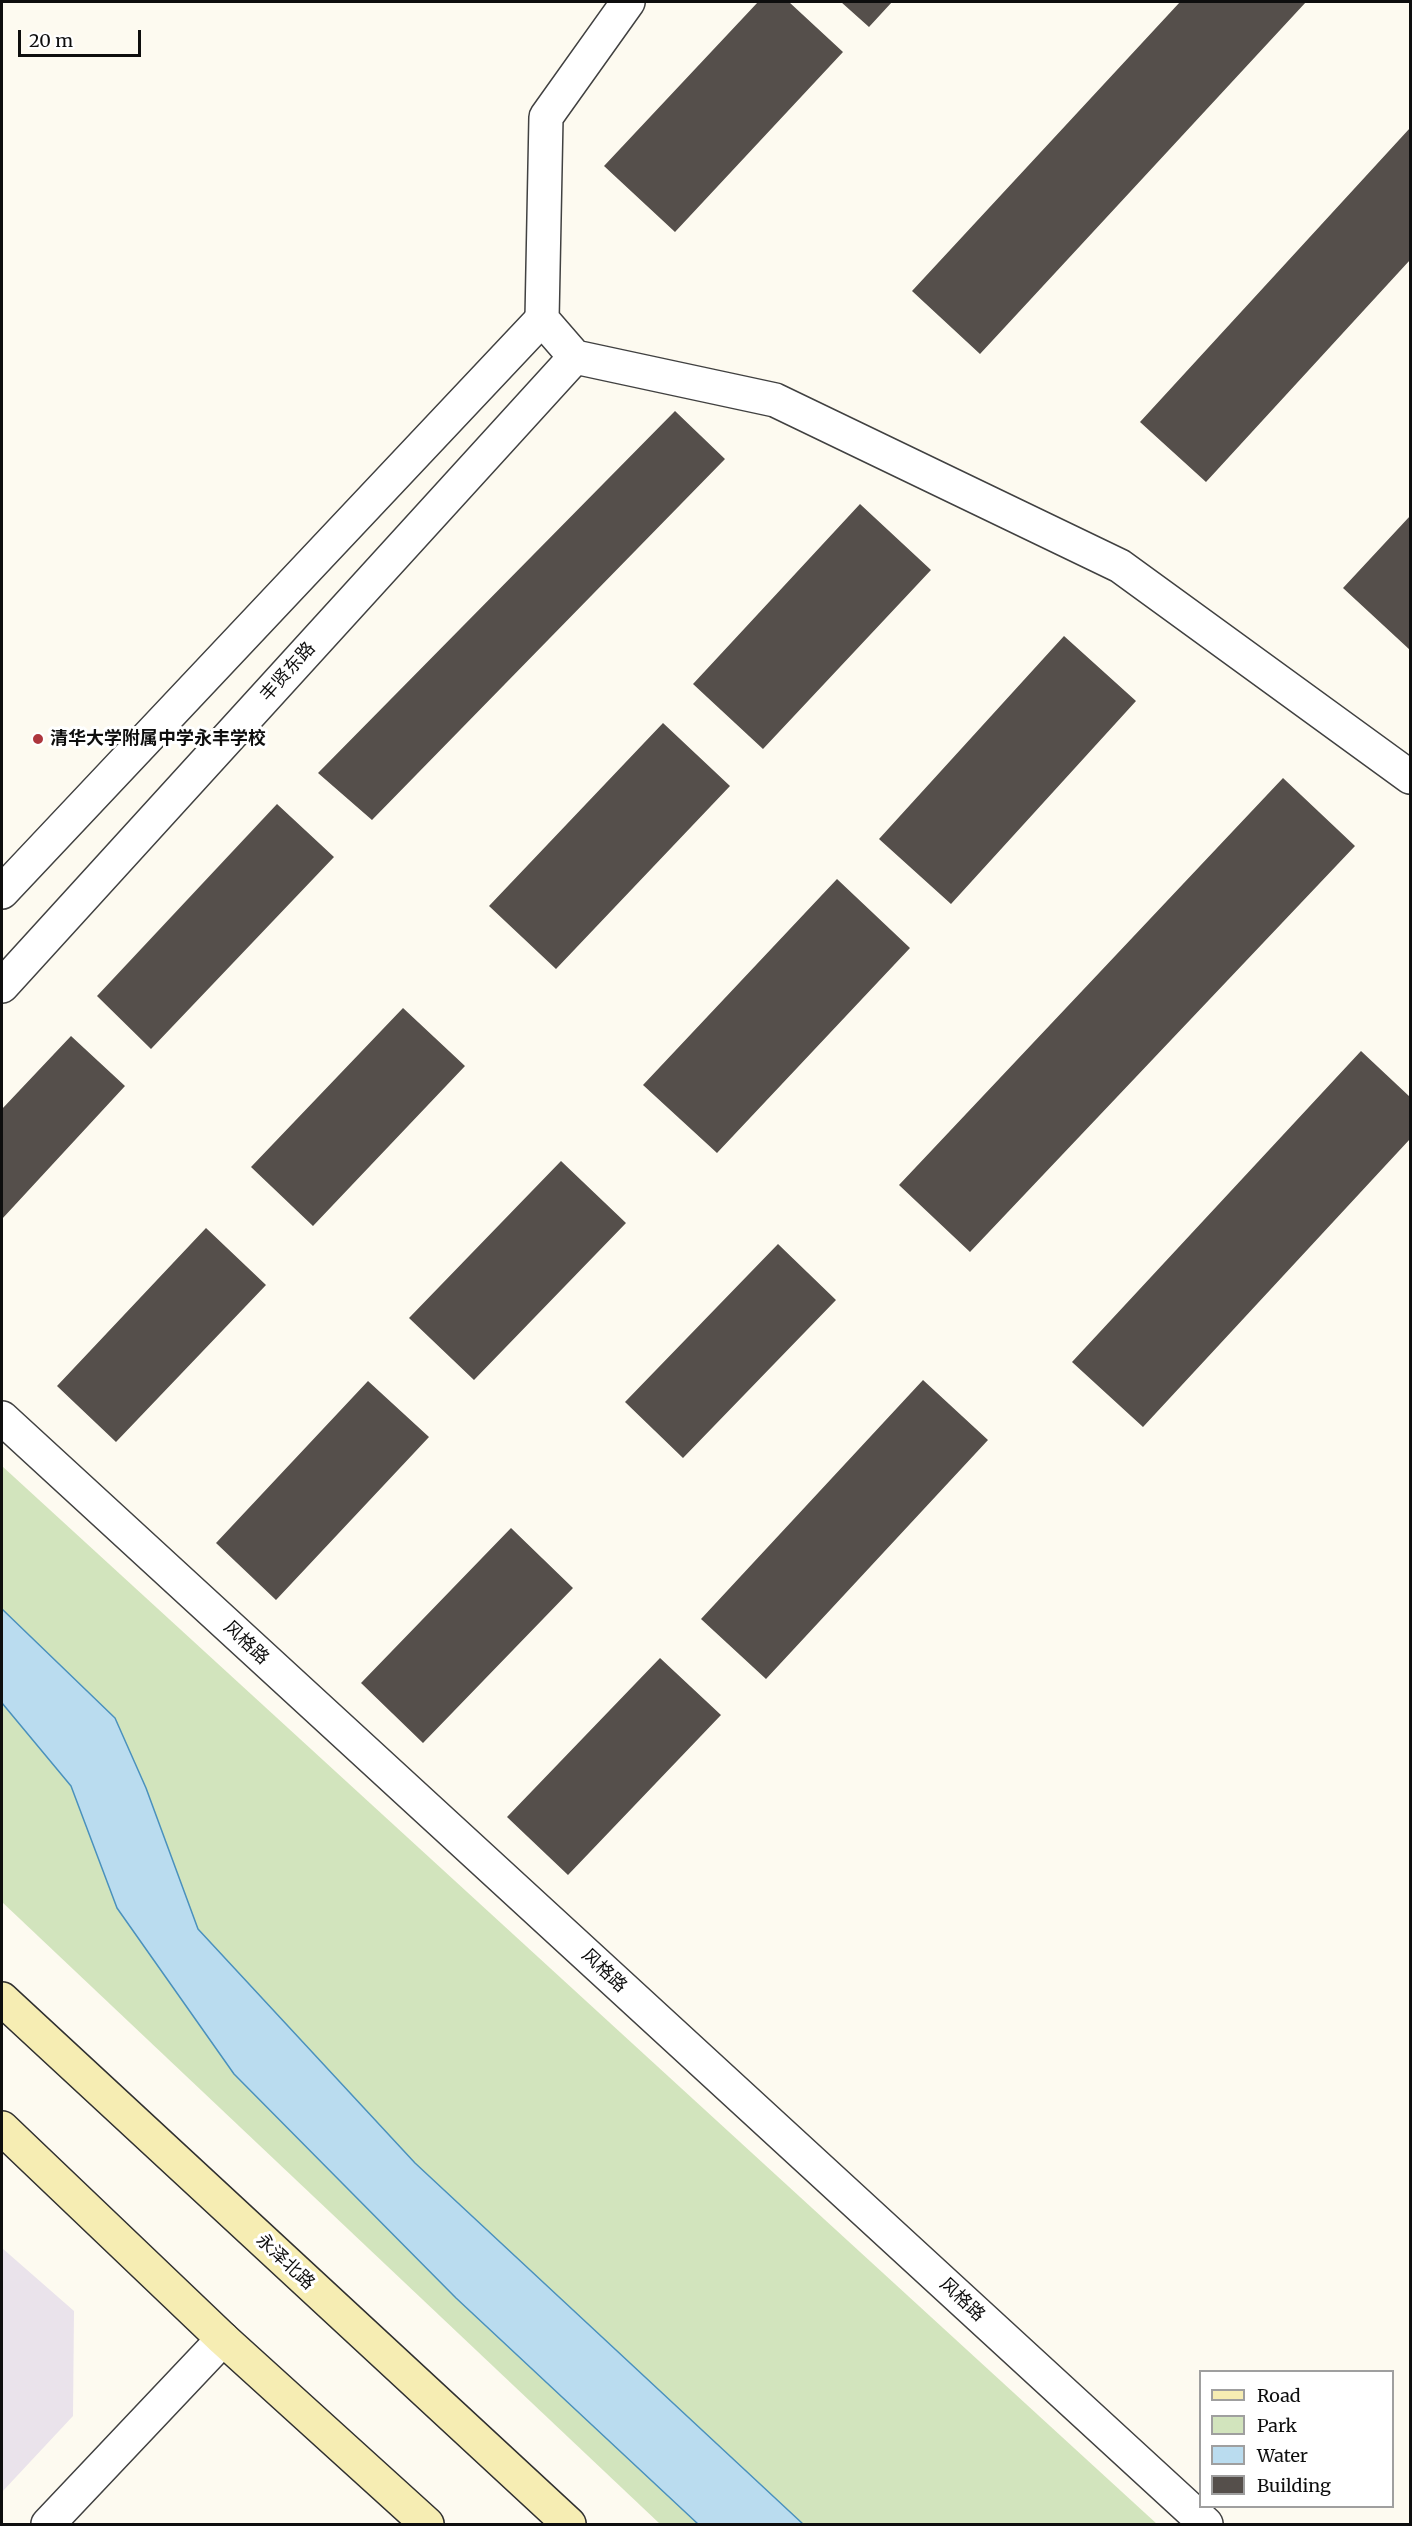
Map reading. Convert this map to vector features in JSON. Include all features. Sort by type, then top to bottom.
[{"type":"main road","name":"永泽北路","points":[[2,1999],[569,2524]]},
{"type":"main road","points":[[2,2128],[224,2339],[427,2524]]},
{"type":"street","points":[[628,2],[546,117],[542,319],[575,357],[775,400],[1120,566],[1410,777]]},
{"type":"street","points":[[2,892],[542,319]]},
{"type":"street","name":"丰贤东路","points":[[2,986],[575,357]]},
{"type":"street","name":"风格路","points":[[2,1418],[1206,2524]]},
{"type":"street","points":[[48,2524],[224,2339]]},
{"type":"shaded area","points":[[2,2248],[74,2311],[73,2416],[2,2492]]},
{"type":"green space","points":[[2,1466],[1157,2524],[660,2524],[2,1902]]},
{"type":"water","points":[[2,1609],[115,1718],[146,1788],[198,1929],[415,2163],[803,2524],[698,2524],[456,2298],[234,2074],[117,1908],[71,1786],[2,1703]]},
{"type":"building","points":[[758,2],[789,2],[843,52],[675,232],[604,166]]},
{"type":"building","points":[[841,2],[892,2],[869,27]]},
{"type":"building","points":[[1180,2],[1306,2],[980,354],[912,291]]},
{"type":"building","points":[[1410,128],[1410,260],[1206,482],[1140,422]]},
{"type":"building","points":[[675,411],[725,459],[372,820],[318,773]]},
{"type":"building","points":[[860,504],[931,570],[763,749],[693,684]]},
{"type":"building","points":[[1410,516],[1410,650],[1343,588]]},
{"type":"building","points":[[1064,636],[1136,701],[951,904],[879,839]]},
{"type":"building","points":[[663,723],[730,786],[556,969],[489,906]]},
{"type":"building","points":[[1283,778],[1355,846],[970,1252],[899,1185]]},
{"type":"building","points":[[277,804],[334,857],[151,1049],[97,996]]},
{"type":"building","points":[[837,879],[910,948],[717,1153],[643,1085]]},
{"type":"building","points":[[403,1008],[465,1066],[313,1226],[251,1167]]},
{"type":"building","points":[[71,1036],[125,1086],[2,1219],[2,1109]]},
{"type":"building","points":[[1361,1051],[1410,1097],[1410,1139],[1143,1427],[1072,1362]]},
{"type":"building","points":[[561,1161],[626,1223],[474,1380],[409,1318]]},
{"type":"building","points":[[206,1228],[266,1285],[116,1442],[57,1386]]},
{"type":"building","points":[[778,1244],[836,1300],[683,1458],[625,1402]]},
{"type":"building","points":[[923,1380],[988,1440],[766,1679],[701,1619]]},
{"type":"building","points":[[368,1381],[429,1437],[276,1600],[216,1543]]},
{"type":"building","points":[[511,1528],[573,1588],[423,1743],[361,1683]]},
{"type":"building","points":[[660,1658],[721,1715],[568,1875],[507,1817]]},
{"type":"place","name":"清华大学附属中学永丰学校","points":[[38,739]]}]
